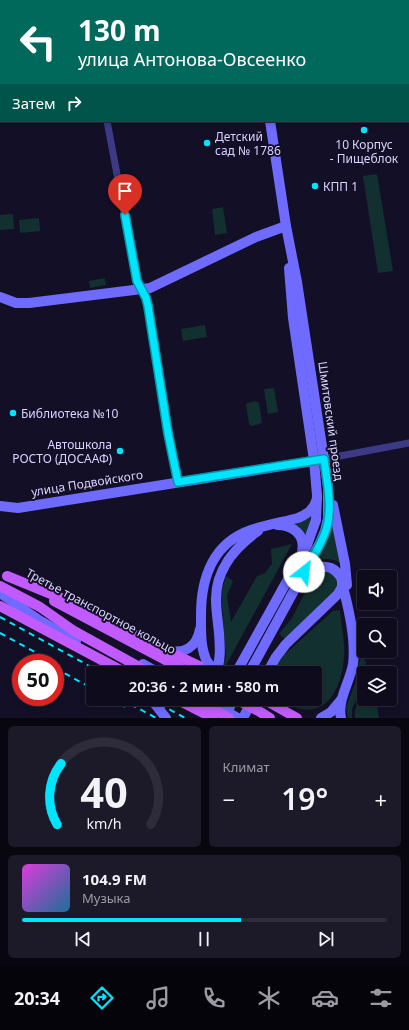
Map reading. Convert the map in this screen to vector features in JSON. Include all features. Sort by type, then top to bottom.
[{"type":"main road","name":"Шмитовский проезд","points":[[253,666],[320,544],[328,522],[329,501],[319,460],[297,282],[286,226],[270,122]]},
{"type":"main road","points":[[0,297],[16,303],[29,303],[141,289],[153,286],[256,237],[286,226]]},
{"type":"main road","points":[[319,460],[345,564],[354,653],[352,667],[341,705],[341,718]]},
{"type":"main road","name":"Шмитовский проезд","points":[[240,666],[302,554],[316,524],[319,460]]},
{"type":"main road","name":"улица Подвойского","points":[[0,506],[18,508],[319,460]]},
{"type":"main road","points":[[4,574],[73,603],[157,646],[205,665],[201,620],[201,598],[208,571],[214,559],[223,548],[240,535],[250,530],[298,518],[306,514],[315,506],[317,495]]},
{"type":"main road","points":[[218,666],[220,652],[216,599],[221,573],[228,560],[239,547],[254,534],[271,525],[288,526],[298,532],[303,542],[302,554]]},
{"type":"main road","points":[[297,585],[311,571],[322,566],[329,568],[340,575],[348,605]]},
{"type":"main road","name":"Третье транспортное кольцо","points":[[4,574],[177,666]]},
{"type":"main road","points":[[271,666],[286,644],[338,594],[342,587],[342,580]]},
{"type":"main road","points":[[0,586],[146,666]]},
{"type":"main road","points":[[0,592],[44,623],[121,666]]},
{"type":"main road","points":[[0,606],[113,666]]},
{"type":"main road","points":[[40,607],[74,631],[137,666]]},
{"type":"main road","points":[[157,646],[170,651],[179,652],[190,648],[198,638],[201,620]]},
{"type":"main road","points":[[94,656],[109,666]]},
{"type":"main road","points":[[321,718],[336,707],[346,687]]},
{"type":"main road","points":[[157,706],[166,718]]},
{"type":"main road","points":[[189,706],[212,718],[218,706]]},
{"type":"main road","points":[[208,706],[229,718]]},
{"type":"main road","points":[[217,706],[238,718]]},
{"type":"main road","points":[[224,718],[231,706]]},
{"type":"main road","points":[[248,706],[270,718]]},
{"type":"main road","points":[[243,718],[249,706]]},
{"type":"main road","points":[[276,706],[297,718]]},
{"type":"main road","points":[[276,706],[302,718]]},
{"type":"street","points":[[107,122],[137,281],[146,298],[148,306],[168,433],[178,482]]},
{"type":"street","points":[[319,460],[409,443]]},
{"type":"green space","points":[[377,174],[393,271],[378,273],[363,176]]},
{"type":"green space","points":[[223,207],[227,233],[215,235],[212,209]]},
{"type":"green space","points":[[13,214],[14,229],[0,230],[0,215]]},
{"type":"green space","points":[[39,218],[40,231],[20,233],[19,220]]},
{"type":"green space","points":[[105,278],[106,285],[90,288],[89,281]]},
{"type":"green space","points":[[205,325],[207,337],[183,341],[181,329]]},
{"type":"green space","points":[[274,388],[278,412],[268,414],[264,389]]},
{"type":"green space","points":[[256,401],[259,403],[262,423],[252,426],[249,424],[246,404]]},
{"type":"green space","points":[[313,510],[312,518],[304,541],[294,525],[295,520]]},
{"type":"green space","points":[[332,525],[342,564],[329,559],[315,561],[325,544]]},
{"type":"green space","points":[[292,544],[226,666],[223,666],[226,657],[221,594],[226,576],[233,581],[227,596],[231,622],[257,576],[264,574],[272,564],[271,549]]},
{"type":"green space","points":[[320,573],[332,573],[338,582],[337,588],[286,640],[279,634],[292,618],[313,577]]},
{"type":"green space","points":[[340,610],[344,650],[343,666],[341,676],[333,695],[322,706],[322,666],[277,666],[277,664],[284,655],[333,611]]},
{"type":"green space","points":[[363,658],[366,662],[365,666],[359,666],[360,659]]},
{"type":"green space","points":[[357,674],[357,697],[352,709],[352,718],[348,718],[346,707],[355,684]]},
{"type":"green space","points":[[357,705],[357,706],[377,706],[379,718],[355,718]]},
{"type":"green space","points":[[294,706],[322,706],[309,710]]},
{"type":"railway","points":[[0,617],[89,666]]},
{"type":"railway","points":[[0,633],[38,654]]},
{"type":"railway","points":[[64,673],[86,685]]},
{"type":"railway","points":[[134,706],[156,718]]},
{"type":"railway","points":[[163,706],[185,718]]},
{"type":"place","name":"10 Корпус - Пищеблок","points":[[364,130]]},
{"type":"place","name":"Детский сад № 1786","points":[[207,143]]},
{"type":"place","name":"КПП 1","points":[[315,186]]},
{"type":"place","name":"Библиотека №10","points":[[13,413]]},
{"type":"place","name":"Автошкола РОСТО (ДОСААФ)","points":[[120,451]]},
{"type":"route","points":[[125,215],[137,281],[146,298],[148,306],[168,433],[178,482],[324,459],[329,501],[328,522],[326,531],[317,550],[304,572]]}]
